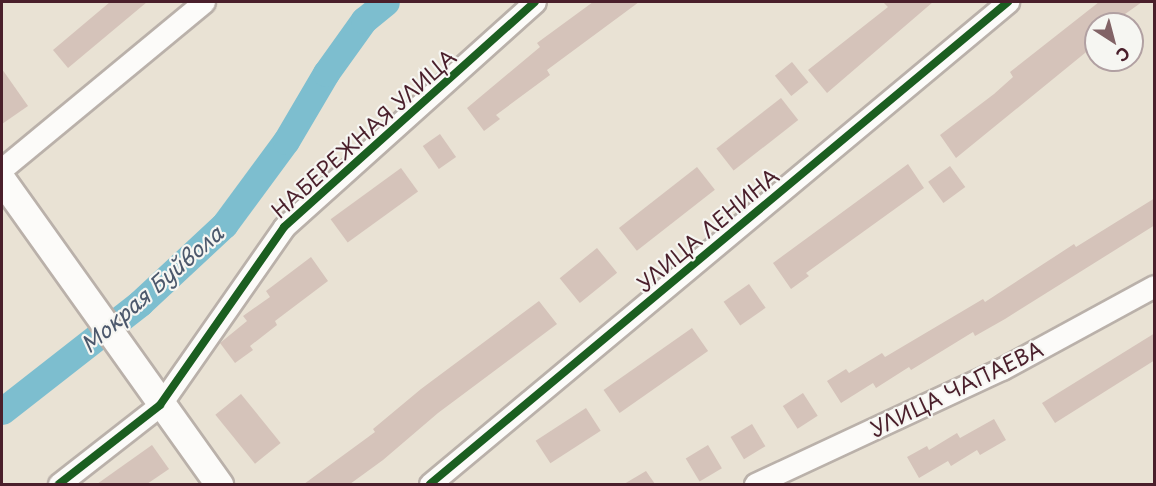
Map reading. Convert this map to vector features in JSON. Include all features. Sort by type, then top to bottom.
[{"type":"main road","points":[[2,180],[142,381],[219,484]]},
{"type":"street","points":[[2,170],[204,2]]},
{"type":"street","name":"НАБЕРЕЖНАЯ УЛИЦА","points":[[59,484],[160,405],[284,227],[535,2]]},
{"type":"street","name":"УЛИЦА ЛЕНИНА","points":[[430,484],[1008,2]]},
{"type":"street","name":"УЛИЦА ЧАПАЕВА","points":[[754,484],[1002,369],[1155,286]]},
{"type":"building","points":[[110,2],[147,2],[68,68],[53,50]]},
{"type":"building","points":[[593,2],[639,2],[547,70],[550,75],[496,115],[500,119],[484,131],[467,108],[540,47],[537,43]]},
{"type":"building","points":[[883,2],[933,2],[827,93],[808,70],[888,7]]},
{"type":"building","points":[[1099,2],[1142,2],[1128,12],[1086,12]]},
{"type":"building","points":[[1084,14],[1084,54],[956,158],[940,135],[1013,77],[1010,72]]},
{"type":"building","points":[[792,62],[808,82],[791,96],[775,76]]},
{"type":"building","points":[[2,69],[28,106],[2,124]]},
{"type":"building","points":[[781,98],[798,120],[734,171],[716,148]]},
{"type":"building","points":[[440,134],[456,157],[439,169],[423,146]]},
{"type":"building","points":[[908,164],[924,188],[806,273],[809,276],[791,289],[773,263]]},
{"type":"building","points":[[950,166],[965,187],[943,203],[928,182]]},
{"type":"building","points":[[697,167],[715,190],[637,251],[619,228]]},
{"type":"building","points":[[401,168],[418,191],[348,243],[331,219]]},
{"type":"building","points":[[1155,198],[1155,225],[975,336],[973,332],[911,370],[909,367],[876,388],[873,383],[841,403],[827,381],[846,369],[849,373],[882,353],[885,357],[983,299],[985,302],[1074,244],[1076,247]]},
{"type":"building","points":[[597,248],[617,273],[580,303],[560,278]]},
{"type":"building","points":[[311,257],[328,281],[275,321],[277,325],[250,346],[253,350],[235,363],[220,343],[247,321],[243,316],[270,297],[266,291]]},
{"type":"building","points":[[749,284],[766,308],[740,326],[724,302]]},
{"type":"building","points":[[539,301],[557,324],[438,413],[383,460],[350,484],[304,484],[375,432],[373,429],[421,389]]},
{"type":"building","points":[[692,328],[708,351],[620,413],[604,390]]},
{"type":"building","points":[[1155,333],[1155,360],[1055,423],[1042,403]]},
{"type":"building","points":[[803,393],[818,416],[798,429],[783,406]]},
{"type":"building","points":[[241,394],[281,443],[255,464],[215,415]]},
{"type":"building","points":[[586,408],[601,431],[550,463],[536,441]]},
{"type":"building","points":[[994,419],[1006,440],[980,455],[977,450],[951,466],[948,461],[919,478],[907,457],[927,446],[929,450],[957,433],[960,438]]},
{"type":"building","points":[[752,424],[765,446],[744,459],[731,437]]},
{"type":"building","points":[[152,445],[169,469],[147,484],[97,484]]},
{"type":"building","points":[[708,445],[722,468],[700,482],[686,458]]},
{"type":"building","points":[[646,471],[655,484],[624,484]]},
{"type":"waterway","name":"Мокрая Буйвола","points":[[2,411],[140,303],[224,225],[286,141],[326,73],[364,20],[386,2]]},
{"type":"cycle path","points":[[59,484],[160,405],[284,227],[535,2]]},
{"type":"cycle path","points":[[430,484],[1008,2]]}]
